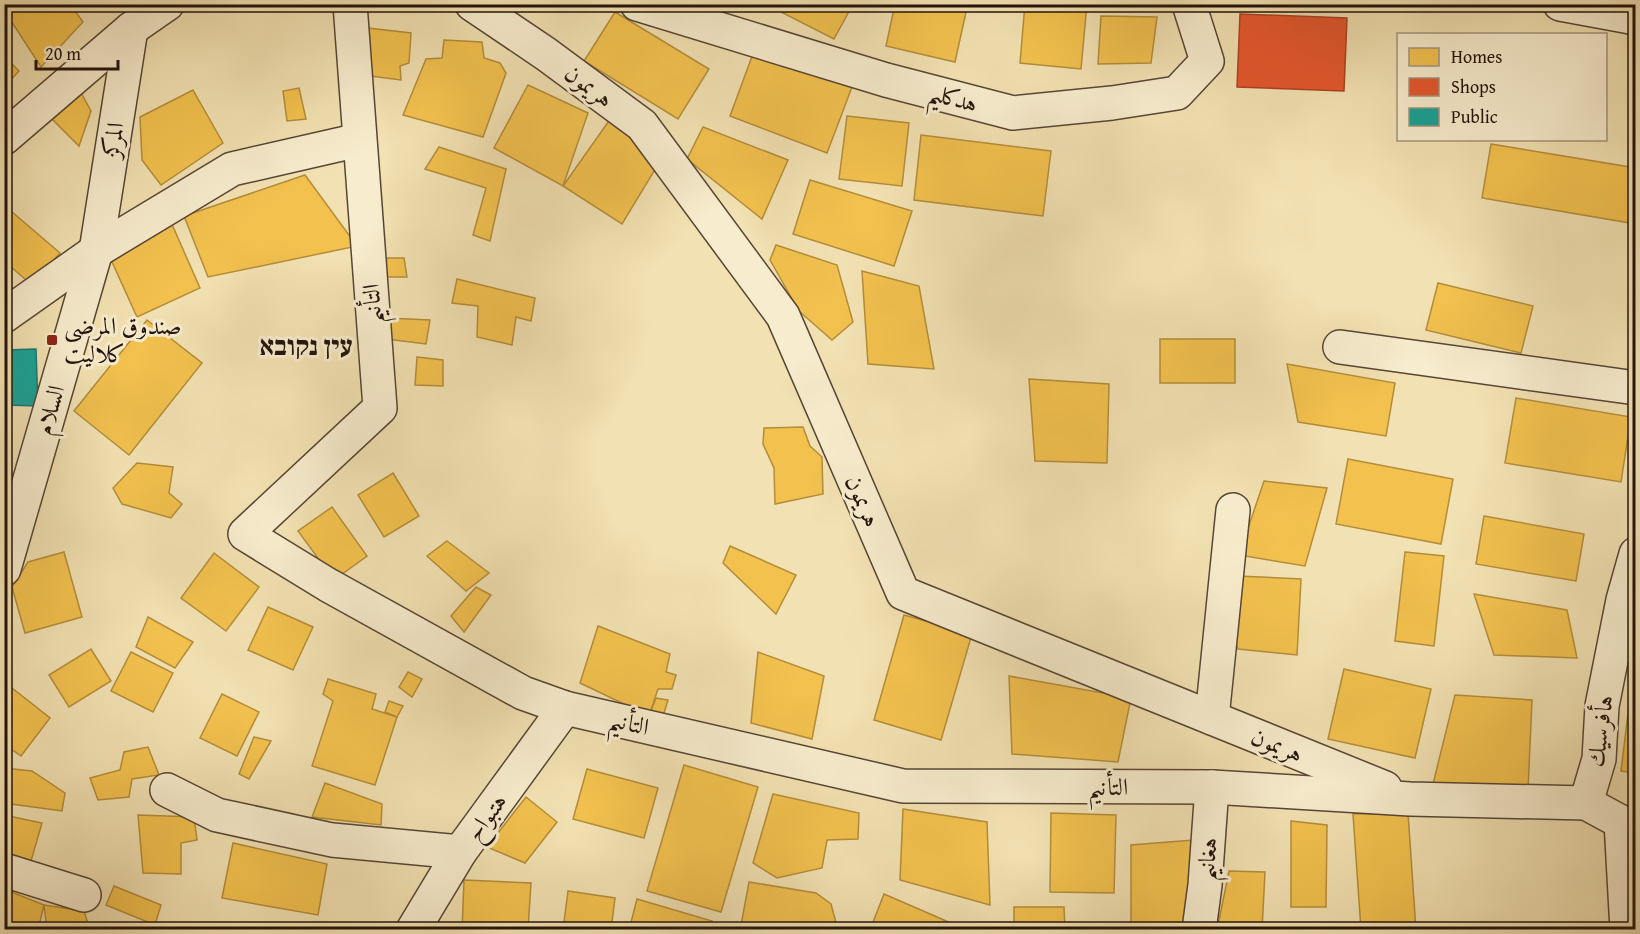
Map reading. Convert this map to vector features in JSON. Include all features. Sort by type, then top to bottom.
[{"type":"street","points":[[4,138],[131,29],[166,4]]},
{"type":"street","name":"التأنيم","points":[[350,4],[380,408],[244,534],[328,585],[523,693],[565,708],[903,786],[1212,788],[1410,799],[1586,803],[1628,825]]},
{"type":"street","name":"هريمون","points":[[472,4],[546,54],[642,125],[783,316],[903,592],[1410,799]]},
{"type":"street","name":"هدكليم","points":[[637,4],[886,80],[1013,113],[1112,103],[1178,93],[1207,61],[1189,4]]},
{"type":"street","points":[[1560,4],[1635,18]]},
{"type":"street","name":"المركز","points":[[96,250],[131,29]]},
{"type":"street","points":[[4,316],[96,250],[232,168],[360,140]]},
{"type":"street","name":"السلام","points":[[4,569],[96,250]]},
{"type":"street","points":[[1340,347],[1635,388]]},
{"type":"street","points":[[1212,718],[1233,510]]},
{"type":"street","name":"هأفرسيك","points":[[1586,803],[1599,759],[1602,706],[1623,600],[1635,554]]},
{"type":"street","name":"هتبواح","points":[[413,930],[460,852],[565,708]]},
{"type":"street","name":"هغانيم","points":[[1199,930],[1205,885],[1212,788]]},
{"type":"street","points":[[167,790],[217,815],[332,840],[460,852]]},
{"type":"street","points":[[1627,930],[1628,825]]},
{"type":"street","points":[[4,870],[84,895]]},
{"type":"building: Homes","points":[[4,4],[70,4],[83,22],[41,67],[4,10]]},
{"type":"building: Homes","points":[[777,4],[853,4],[834,39],[775,9]]},
{"type":"building: Homes","points":[[895,4],[930,4],[966,12],[955,62],[886,46]]},
{"type":"building: Homes","points":[[1025,4],[1087,4],[1081,69],[1020,63]]},
{"type":"building: Homes","points":[[615,12],[709,69],[678,119],[584,61]]},
{"type":"building: Homes","points":[[1101,16],[1157,17],[1151,63],[1098,64]]},
{"type":"building: Homes","points":[[351,26],[411,33],[409,63],[400,66],[401,80],[355,74]]},
{"type":"building: Homes","points":[[444,40],[482,42],[484,58],[500,63],[506,73],[483,137],[403,115],[426,59],[442,58]]},
{"type":"building: Homes","points":[[754,51],[852,87],[827,153],[730,116]]},
{"type":"building: Homes","points":[[4,56],[19,71],[4,87]]},
{"type":"building: Homes","points":[[528,85],[588,113],[563,186],[494,148]]},
{"type":"building: Homes","points":[[78,87],[91,111],[79,146],[49,116]]},
{"type":"building: Homes","points":[[299,88],[306,119],[287,121],[283,91]]},
{"type":"building: Homes","points":[[193,90],[223,143],[161,185],[142,160],[140,117]]},
{"type":"building: Homes","points":[[847,116],[909,123],[902,186],[839,179]]},
{"type":"building: Homes","points":[[611,118],[659,163],[622,224],[563,186]]},
{"type":"building: Homes","points":[[703,127],[788,160],[762,219],[687,159]]},
{"type":"building: Homes","points":[[921,135],[1051,151],[1043,216],[914,200]]},
{"type":"building: Homes","points":[[1491,144],[1636,168],[1636,224],[1482,198]]},
{"type":"building: Homes","points":[[439,147],[506,169],[490,241],[473,235],[486,188],[425,169]]},
{"type":"building: Homes","points":[[305,175],[357,246],[208,277],[184,216]]},
{"type":"building: Homes","points":[[810,180],[912,211],[894,266],[793,234]]},
{"type":"building: Homes","points":[[4,205],[60,253],[32,285],[4,261]]},
{"type":"building: Homes","points":[[171,222],[200,288],[137,317],[107,251]]},
{"type":"building: Homes","points":[[776,245],[837,265],[853,322],[832,340],[799,311],[770,260]]},
{"type":"building: Homes","points":[[387,258],[404,258],[407,277],[383,277]]},
{"type":"building: Homes","points":[[862,271],[919,286],[934,369],[868,364]]},
{"type":"building: Homes","points":[[457,279],[535,298],[531,321],[516,317],[512,345],[477,337],[478,306],[452,303]]},
{"type":"building: Homes","points":[[1438,283],[1533,306],[1521,353],[1426,330]]},
{"type":"building: Homes","points":[[387,318],[430,320],[426,344],[387,339]]},
{"type":"building: Homes","points":[[147,320],[202,363],[129,455],[74,411]]},
{"type":"building: Homes","points":[[1160,339],[1235,339],[1235,383],[1160,383]]},
{"type":"building: Homes","points":[[417,357],[443,360],[443,386],[415,385]]},
{"type":"building: Homes","points":[[1287,364],[1395,383],[1386,436],[1298,422]]},
{"type":"building: Homes","points":[[1029,379],[1109,384],[1107,463],[1035,461]]},
{"type":"building: Homes","points":[[1516,398],[1631,417],[1621,482],[1505,463]]},
{"type":"building: Homes","points":[[803,427],[810,446],[822,457],[823,494],[775,504],[774,468],[763,444],[764,428]]},
{"type":"building: Homes","points":[[1348,459],[1453,479],[1441,544],[1336,524]]},
{"type":"building: Homes","points":[[137,463],[173,467],[169,493],[182,504],[171,518],[122,504],[113,488]]},
{"type":"building: Homes","points":[[393,473],[419,516],[384,537],[358,495]]},
{"type":"building: Homes","points":[[1264,481],[1327,488],[1305,566],[1239,555]]},
{"type":"building: Homes","points":[[332,507],[367,556],[334,580],[298,531]]},
{"type":"building: Homes","points":[[1484,516],[1584,534],[1576,581],[1476,564]]},
{"type":"building: Homes","points":[[447,541],[489,573],[466,591],[427,556]]},
{"type":"building: Homes","points":[[730,546],[796,575],[776,614],[723,563]]},
{"type":"building: Homes","points":[[64,552],[82,617],[25,633],[12,587],[28,562]]},
{"type":"building: Homes","points":[[1405,552],[1444,556],[1434,646],[1395,641]]},
{"type":"building: Homes","points":[[214,553],[259,587],[226,631],[181,598]]},
{"type":"building: Homes","points":[[1238,576],[1301,579],[1297,655],[1238,649],[1235,642]]},
{"type":"building: Homes","points":[[476,587],[491,595],[464,632],[451,616]]},
{"type":"building: Homes","points":[[1474,594],[1567,610],[1577,658],[1494,655]]},
{"type":"building: Homes","points":[[268,607],[313,627],[293,670],[248,650]]},
{"type":"building: Homes","points":[[904,615],[972,634],[941,740],[874,720]]},
{"type":"building: Homes","points":[[148,617],[193,642],[175,668],[136,647]]},
{"type":"building: Homes","points":[[598,626],[670,654],[666,672],[676,675],[672,689],[658,689],[649,716],[580,683]]},
{"type":"building: Homes","points":[[91,649],[111,681],[69,707],[49,675]]},
{"type":"building: Homes","points":[[131,652],[173,673],[153,712],[111,691]]},
{"type":"building: Homes","points":[[758,652],[824,676],[812,739],[751,723]]},
{"type":"building: Homes","points":[[1344,669],[1431,689],[1415,758],[1328,739]]},
{"type":"building: Homes","points":[[408,672],[422,679],[412,697],[399,687]]},
{"type":"building: Homes","points":[[1009,676],[1131,698],[1118,762],[1012,754]]},
{"type":"building: Homes","points":[[328,679],[376,694],[372,709],[397,717],[375,785],[312,766],[333,701],[323,694]]},
{"type":"building: Homes","points":[[12,688],[50,718],[21,756],[4,744],[4,697]]},
{"type":"building: Homes","points":[[222,694],[259,712],[237,756],[200,738]]},
{"type":"building: Homes","points":[[1455,695],[1532,700],[1528,790],[1432,788]]},
{"type":"building: Homes","points":[[656,698],[668,700],[659,729],[649,716]]},
{"type":"building: Homes","points":[[389,701],[403,706],[397,717],[385,712]]},
{"type":"building: Homes","points":[[1629,705],[1636,706],[1636,773],[1621,771]]},
{"type":"building: Homes","points":[[254,737],[271,741],[249,779],[239,774]]},
{"type":"building: Homes","points":[[148,747],[159,775],[132,779],[129,797],[98,800],[90,778],[120,770],[124,752]]},
{"type":"building: Homes","points":[[684,765],[758,787],[721,912],[647,891]]},
{"type":"building: Homes","points":[[4,768],[32,771],[65,793],[62,811],[4,803]]},
{"type":"building: Homes","points":[[587,769],[658,788],[644,838],[573,819]]},
{"type":"building: Homes","points":[[325,783],[382,804],[381,825],[312,817]]},
{"type":"building: Homes","points":[[773,794],[859,813],[858,839],[827,840],[822,868],[777,878],[753,863]]},
{"type":"building: Homes","points":[[526,797],[557,822],[525,863],[487,847]]},
{"type":"building: Homes","points":[[903,809],[987,822],[990,905],[900,880]]},
{"type":"building: Homes","points":[[1051,813],[1116,815],[1114,893],[1050,892]]},
{"type":"building: Homes","points":[[1408,813],[1416,930],[1361,930],[1353,814]]},
{"type":"building: Homes","points":[[4,815],[42,823],[29,868],[4,864]]},
{"type":"building: Homes","points":[[138,815],[194,817],[197,840],[181,843],[181,874],[143,873]]},
{"type":"building: Homes","points":[[1291,821],[1327,825],[1326,907],[1291,907]]},
{"type":"building: Homes","points":[[1193,840],[1184,930],[1131,930],[1131,845]]},
{"type":"building: Homes","points":[[233,843],[327,864],[318,915],[222,898]]},
{"type":"building: Homes","points":[[1229,871],[1265,872],[1262,930],[1217,930]]},
{"type":"building: Homes","points":[[464,880],[531,883],[528,930],[462,930]]},
{"type":"building: Homes","points":[[749,882],[816,893],[831,904],[838,930],[750,930],[741,925]]},
{"type":"building: Homes","points":[[114,886],[161,905],[155,925],[106,905]]},
{"type":"building: Homes","points":[[4,889],[44,905],[38,930],[4,930]]},
{"type":"building: Homes","points":[[568,891],[615,898],[611,930],[563,930]]},
{"type":"building: Homes","points":[[884,894],[967,930],[870,930]]},
{"type":"building: Homes","points":[[637,899],[712,921],[710,930],[629,930]]},
{"type":"building: Homes","points":[[44,905],[84,911],[90,930],[47,930]]},
{"type":"building: Homes","points":[[1014,907],[1064,907],[1065,930],[1014,930]]},
{"type":"building: Shops","points":[[1240,14],[1347,18],[1344,91],[1237,87]]},
{"type":"building: Public","points":[[36,349],[38,406],[4,405],[4,350]]},
{"type":"place","name":"صندوق المرضى كلاليت","points":[[52,340]]},
{"type":"district","name":"עין נקובא","points":[[306,346]]}]
